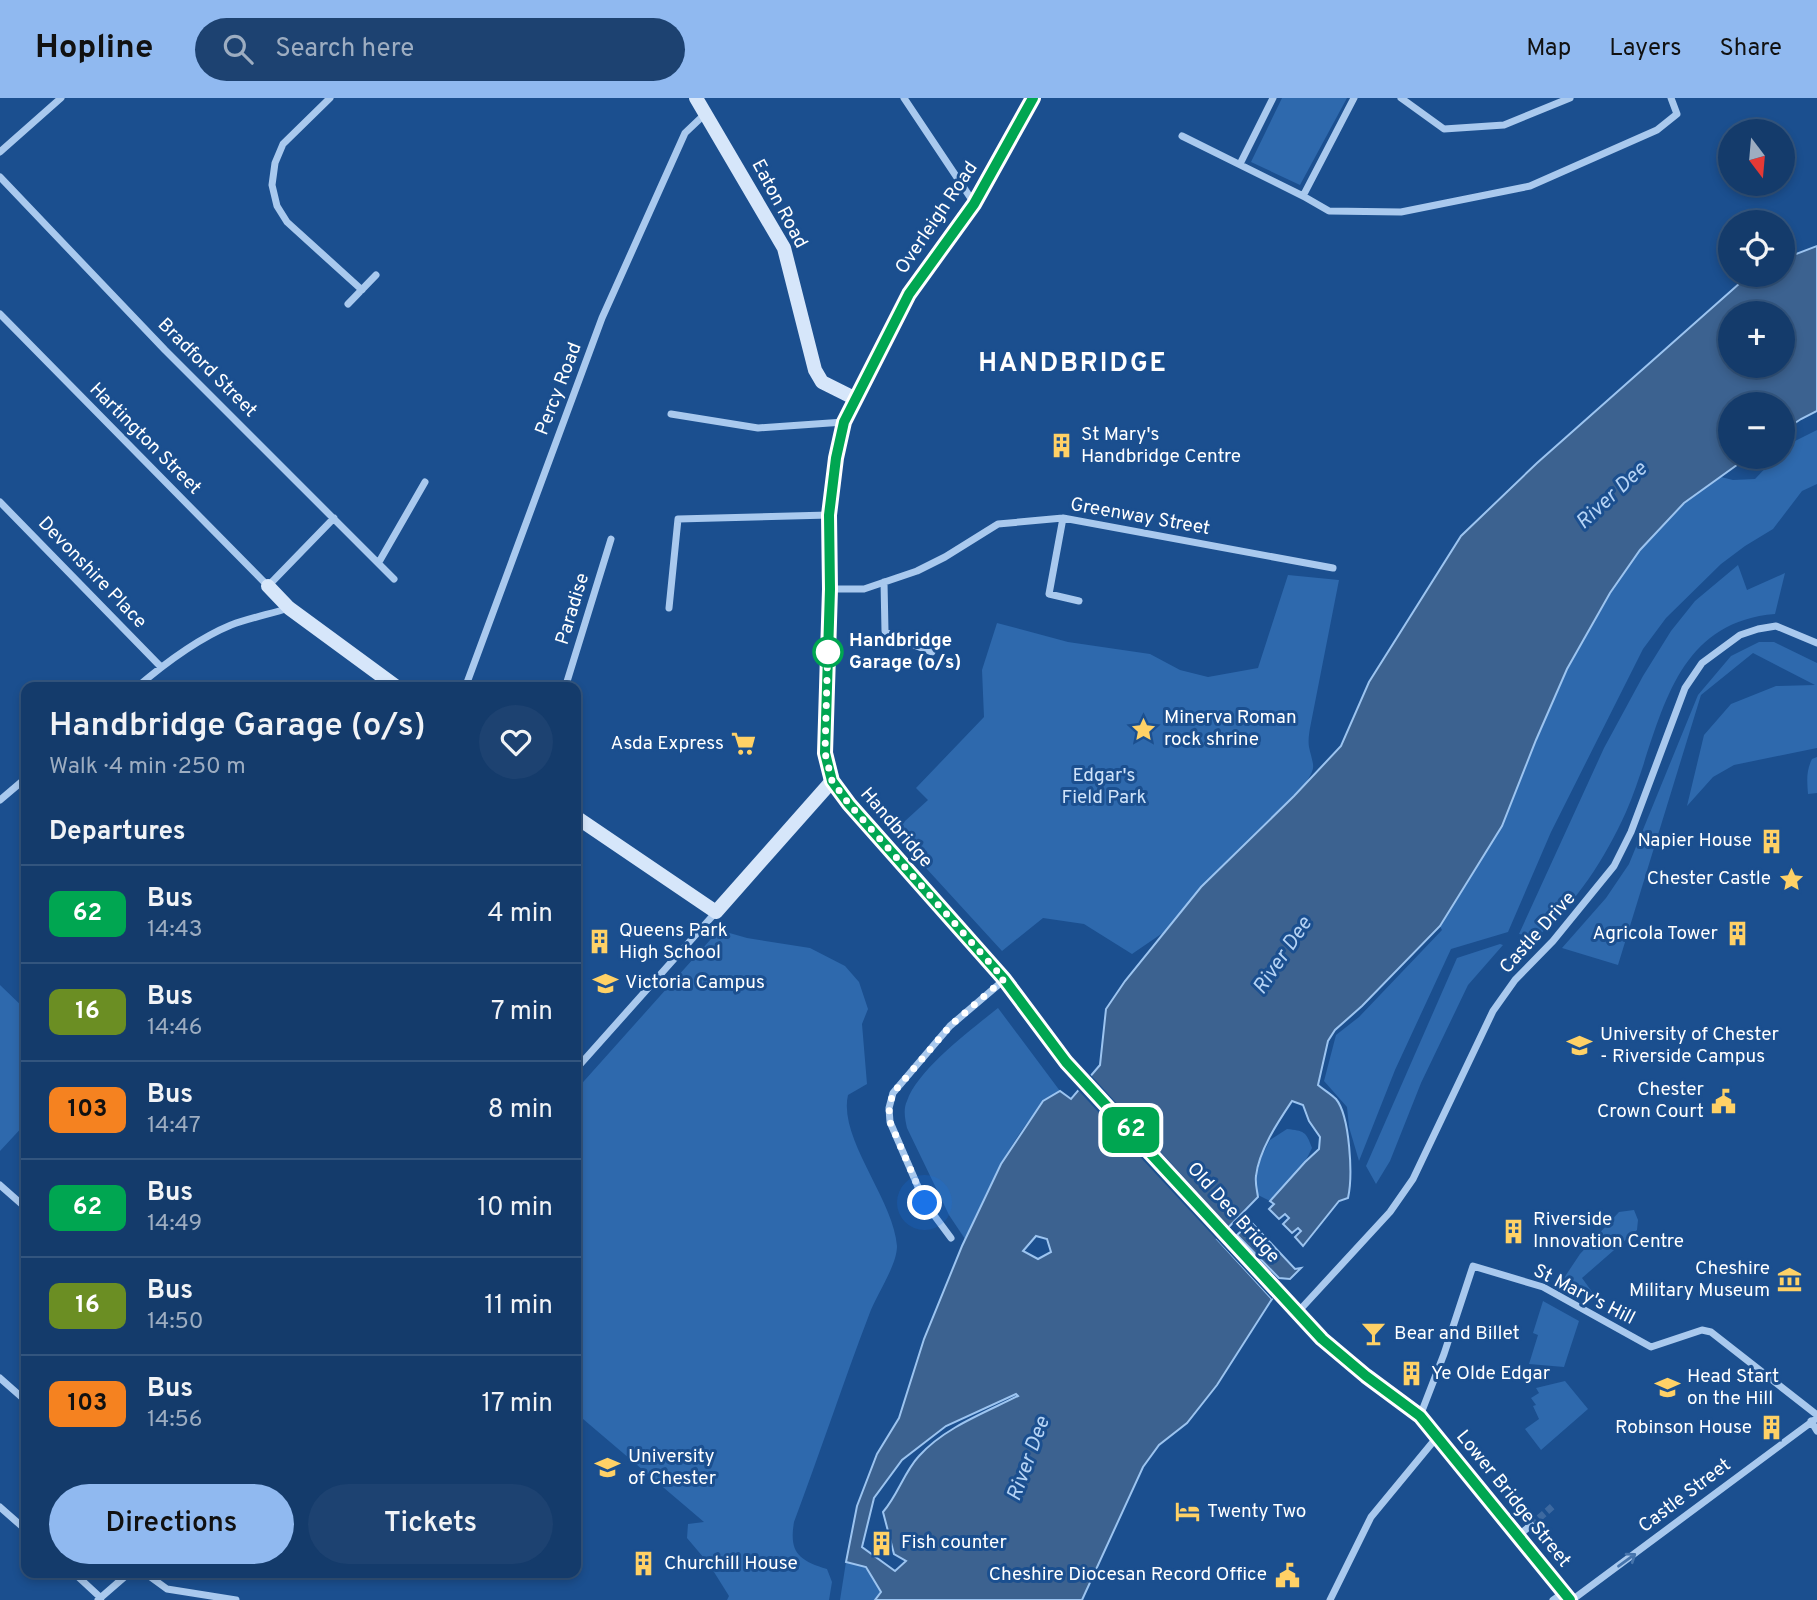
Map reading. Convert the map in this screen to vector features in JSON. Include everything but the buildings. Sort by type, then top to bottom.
[{"type":"street","points":[[0,152],[61,98]]},
{"type":"street","points":[[330,98],[283,144],[275,163],[272,185],[277,206],[287,222],[362,290]]},
{"type":"street","name":"Eaton Road","points":[[696,98],[784,247],[815,370],[822,382],[855,398]]},
{"type":"street","points":[[904,98],[974,204]]},
{"type":"street","name":"Overleigh Road","points":[[855,398],[909,294],[974,204],[1033,98]]},
{"type":"street","points":[[1240,164],[1273,98]]},
{"type":"street","points":[[1303,196],[1354,98]]},
{"type":"street","points":[[1401,98],[1444,128],[1504,125],[1570,98]]},
{"type":"street","points":[[1182,136],[1329,211],[1401,212],[1530,186],[1657,130],[1677,114],[1671,98]]},
{"type":"street","name":"Percy Road","points":[[467,682],[602,318],[685,134],[706,113]]},
{"type":"street","name":"Bradford Street","points":[[0,177],[165,350],[394,579]]},
{"type":"street","points":[[348,304],[376,275]]},
{"type":"street","name":"Hartington Street","points":[[0,314],[268,586]]},
{"type":"street","name":"Handbridge","points":[[855,398],[844,422],[836,458],[829,515],[830,589],[825,753],[832,781],[849,804],[1004,979],[1048,1035]]},
{"type":"street","points":[[671,414],[758,428],[844,422]]},
{"type":"street","points":[[379,562],[425,482]]},
{"type":"street","name":"Devonshire Place","points":[[0,502],[161,667]]},
{"type":"street","points":[[669,608],[678,519],[829,515]]},
{"type":"street","points":[[334,518],[268,586],[289,608],[390,682]]},
{"type":"street","points":[[1063,518],[1049,594],[1079,601]]},
{"type":"street","name":"Greenway Street","points":[[830,589],[864,589],[917,570],[946,557],[998,524],[1063,518],[1333,568]]},
{"type":"street","name":"Paradise","points":[[567,682],[611,539]]},
{"type":"street","points":[[884,582],[885,631],[891,636],[932,652]]},
{"type":"street","points":[[143,682],[161,667],[231,625],[289,608]]},
{"type":"street","name":"Castle Drive","points":[[1297,1313],[1390,1212],[1413,1179],[1493,1011],[1515,980],[1553,942],[1614,866],[1631,832],[1685,688],[1702,663],[1740,635],[1758,629],[1776,626],[1817,643]]},
{"type":"street","points":[[581,1063],[832,781]]},
{"type":"street","points":[[0,800],[21,782]]},
{"type":"street","points":[[581,820],[716,912]]},
{"type":"street","points":[[951,1238],[925,1203],[890,1122],[889,1108],[893,1093],[950,1026],[1004,979]]},
{"type":"street","name":"Old Dee Bridge","points":[[1048,1035],[1060,1054],[1297,1313]]},
{"type":"street","points":[[0,1185],[21,1204]]},
{"type":"street","name":"St Mary's Hill","points":[[1420,1416],[1473,1266],[1543,1287],[1651,1347],[1702,1330],[1711,1332],[1815,1418]]},
{"type":"street","name":"Lower Bridge Street","points":[[1297,1313],[1322,1339],[1366,1376],[1420,1416],[1564,1598]]},
{"type":"street","points":[[0,1378],[21,1397]]},
{"type":"street","points":[[1815,1418],[1817,1431]]},
{"type":"street","name":"Castle Street","points":[[1564,1598],[1815,1418]]},
{"type":"street","points":[[1330,1600],[1371,1517],[1438,1436]]},
{"type":"street","points":[[0,1507],[21,1526]]},
{"type":"street","points":[[1518,1537],[1531,1525]]},
{"type":"street","points":[[79,1578],[99,1599],[123,1578]]},
{"type":"street","points":[[152,1578],[167,1589],[236,1600]]},
{"type":"green space","points":[[1282,98],[1347,98],[1300,185],[1251,162]]},
{"type":"green space","points":[[1817,430],[1817,484],[1802,491],[1773,529],[1721,564],[1666,618],[1643,649],[1551,832],[1508,932],[1451,949],[1395,1070],[1359,1161],[1349,1127],[1347,1107],[1324,1081],[1336,1035],[1359,1017],[1442,930],[1440,926],[1502,826],[1567,669],[1610,593],[1640,550],[1684,503],[1721,477],[1733,480],[1755,479],[1765,469],[1795,469],[1795,441]]},
{"type":"green space","points":[[1738,565],[1747,590],[1785,573],[1775,614],[1739,622],[1711,637],[1689,660],[1673,686],[1626,812],[1609,847],[1577,895],[1551,924],[1537,937],[1519,934],[1604,748],[1643,676],[1671,631],[1695,601]]},
{"type":"green space","name":"Edgar's Field Park","points":[[1288,575],[1339,580],[1309,733],[1313,767],[1303,787],[1170,928],[1132,954],[1084,924],[1043,918],[1002,951],[893,832],[928,800],[916,788],[984,717],[982,670],[997,623],[1068,642],[1150,654],[1180,670],[1208,677],[1258,668]]},
{"type":"green space","points":[[1759,642],[1774,642],[1817,663],[1817,748],[1734,765],[1713,777],[1687,806],[1704,735],[1731,704],[1776,686],[1815,685],[1753,653],[1701,695],[1618,965],[1562,948],[1606,898],[1629,864],[1698,695],[1731,656]]},
{"type":"green space","points":[[1817,757],[1817,793],[1808,794],[1809,768],[1812,759]]},
{"type":"green space","points":[[719,930],[747,938],[810,948],[845,966],[859,982],[868,1009],[862,1024],[867,1084],[848,1095],[847,1112],[858,1150],[887,1209],[897,1246],[894,1262],[869,1315],[794,1522],[793,1541],[798,1553],[809,1562],[827,1569],[832,1582],[829,1600],[727,1600],[729,1596],[709,1564],[687,1538],[688,1524],[704,1522],[581,1417],[581,1084]]},
{"type":"green space","points":[[1503,945],[1468,985],[1421,1083],[1390,1161],[1376,1184],[1366,1166],[1457,958]]},
{"type":"green space","points":[[0,985],[21,1005],[21,1128],[0,1151]]},
{"type":"green space","points":[[998,1008],[1060,1091],[1030,1119],[1017,1137],[993,1179],[965,1239],[949,1215],[907,1128],[905,1107],[913,1089],[934,1063]]},
{"type":"green space","points":[[1287,1129],[1304,1133],[1312,1148],[1305,1162],[1270,1201],[1258,1195],[1256,1176],[1270,1140]]},
{"type":"green space","points":[[1634,1210],[1638,1220],[1637,1230],[1582,1278],[1601,1304],[1562,1281],[1580,1254],[1619,1212]]},
{"type":"green space","points":[[1543,1301],[1579,1321],[1564,1367],[1529,1364],[1538,1335],[1533,1333]]},
{"type":"green space","points":[[1565,1381],[1588,1409],[1541,1450],[1525,1429],[1539,1419],[1533,1406],[1536,1405],[1531,1398],[1539,1393],[1536,1388]]},
{"type":"green space","points":[[846,1562],[866,1566],[881,1592],[875,1600],[840,1600]]},
{"type":"water","name":"River Dee","points":[[1817,246],[1817,411],[1795,423],[1795,392],[1718,392],[1718,469],[1731,469],[1684,503],[1640,550],[1610,593],[1567,669],[1502,826],[1440,926],[1335,1030],[1328,1041],[1318,1085],[1336,1099],[1341,1107],[1350,1161],[1348,1198],[1339,1201],[1303,1246],[1295,1237],[1301,1231],[1298,1228],[1292,1233],[1283,1224],[1289,1218],[1285,1214],[1279,1219],[1269,1209],[1274,1204],[1270,1201],[1319,1149],[1320,1137],[1309,1121],[1303,1105],[1292,1101],[1261,1156],[1256,1179],[1258,1197],[1217,1239],[1272,1299],[1217,1385],[1187,1423],[1159,1445],[1143,1467],[1082,1600],[875,1600],[881,1592],[866,1567],[846,1562],[857,1506],[877,1454],[899,1418],[924,1339],[962,1246],[1001,1164],[1043,1101],[1060,1091],[1071,1099],[1100,1065],[1106,1009],[1125,981],[1201,887],[1341,746],[1369,682],[1461,536],[1537,463],[1718,302],[1718,378],[1795,378],[1795,301],[1720,301],[1735,287],[1795,287],[1795,254]],"holes":[[[1036,1236],[1047,1239],[1051,1252],[1038,1259],[1023,1251]],[[1016,1394],[1018,1396],[952,1429],[929,1446],[914,1462],[883,1512],[894,1554],[906,1561],[895,1571],[862,1547],[874,1498],[902,1460],[946,1426]]]},
{"type":"water","points":[[1251,1222],[1295,1269],[1301,1268],[1290,1279],[1279,1278],[1237,1235]]},
{"type":"pier","points":[[1089,1073],[1230,1228],[1221,1239],[1274,1296],[1272,1299],[1077,1089]]},
{"type":"tunnel","points":[[1531,1525],[1553,1506]]},
{"type":"bus line","name":"62","points":[[1033,98],[974,204],[909,294],[844,422],[836,458],[829,515],[830,589],[825,753],[832,781],[849,804],[1004,979],[1066,1062],[1322,1339],[1420,1416],[1570,1600]]},
{"type":"place","name":"St Mary's Handbridge Centre","points":[[1061,446]]},
{"type":"place","name":"Handbridge Garage (o/s)","points":[[828,652]]},
{"type":"place","name":"Minerva Roman rock shrine","points":[[1144,729]]},
{"type":"place","name":"Asda Express","points":[[744,744]]},
{"type":"place","name":"Napier House","points":[[1772,841]]},
{"type":"place","name":"Chester Castle","points":[[1791,879]]},
{"type":"place","name":"Agricola Tower","points":[[1738,934]]},
{"type":"place","name":"Queens Park High School","points":[[599,942]]},
{"type":"place","name":"Victoria Campus","points":[[605,983]]},
{"type":"place","name":"University of Chester - Riverside Campus","points":[[1580,1046]]},
{"type":"place","name":"Chester Crown Court","points":[[1724,1101]]},
{"type":"place","name":"Riverside Innovation Centre","points":[[1513,1231]]},
{"type":"place","name":"Cheshire Military Museum","points":[[1790,1280]]},
{"type":"place","name":"Bear and Billet","points":[[1374,1334]]},
{"type":"place","name":"Ye Olde Edgar","points":[[1411,1374]]},
{"type":"place","name":"Head Start on the Hill","points":[[1667,1388]]},
{"type":"place","name":"Robinson House","points":[[1772,1428]]},
{"type":"place","name":"University of Chester","points":[[608,1468]]},
{"type":"place","name":"Twenty Two","points":[[1187,1512]]},
{"type":"place","name":"Fish counter","points":[[881,1543]]},
{"type":"place","name":"Churchill House","points":[[644,1564]]},
{"type":"place","name":"Cheshire Diocesan Record Office","points":[[1287,1575]]},
{"type":"district","name":"HANDBRIDGE","points":[[1073,364]]},
{"type":"route","points":[[828,652],[828,641],[825,753],[832,781],[849,804],[1004,979],[950,1026],[893,1093],[889,1108],[890,1122],[925,1203]]}]
